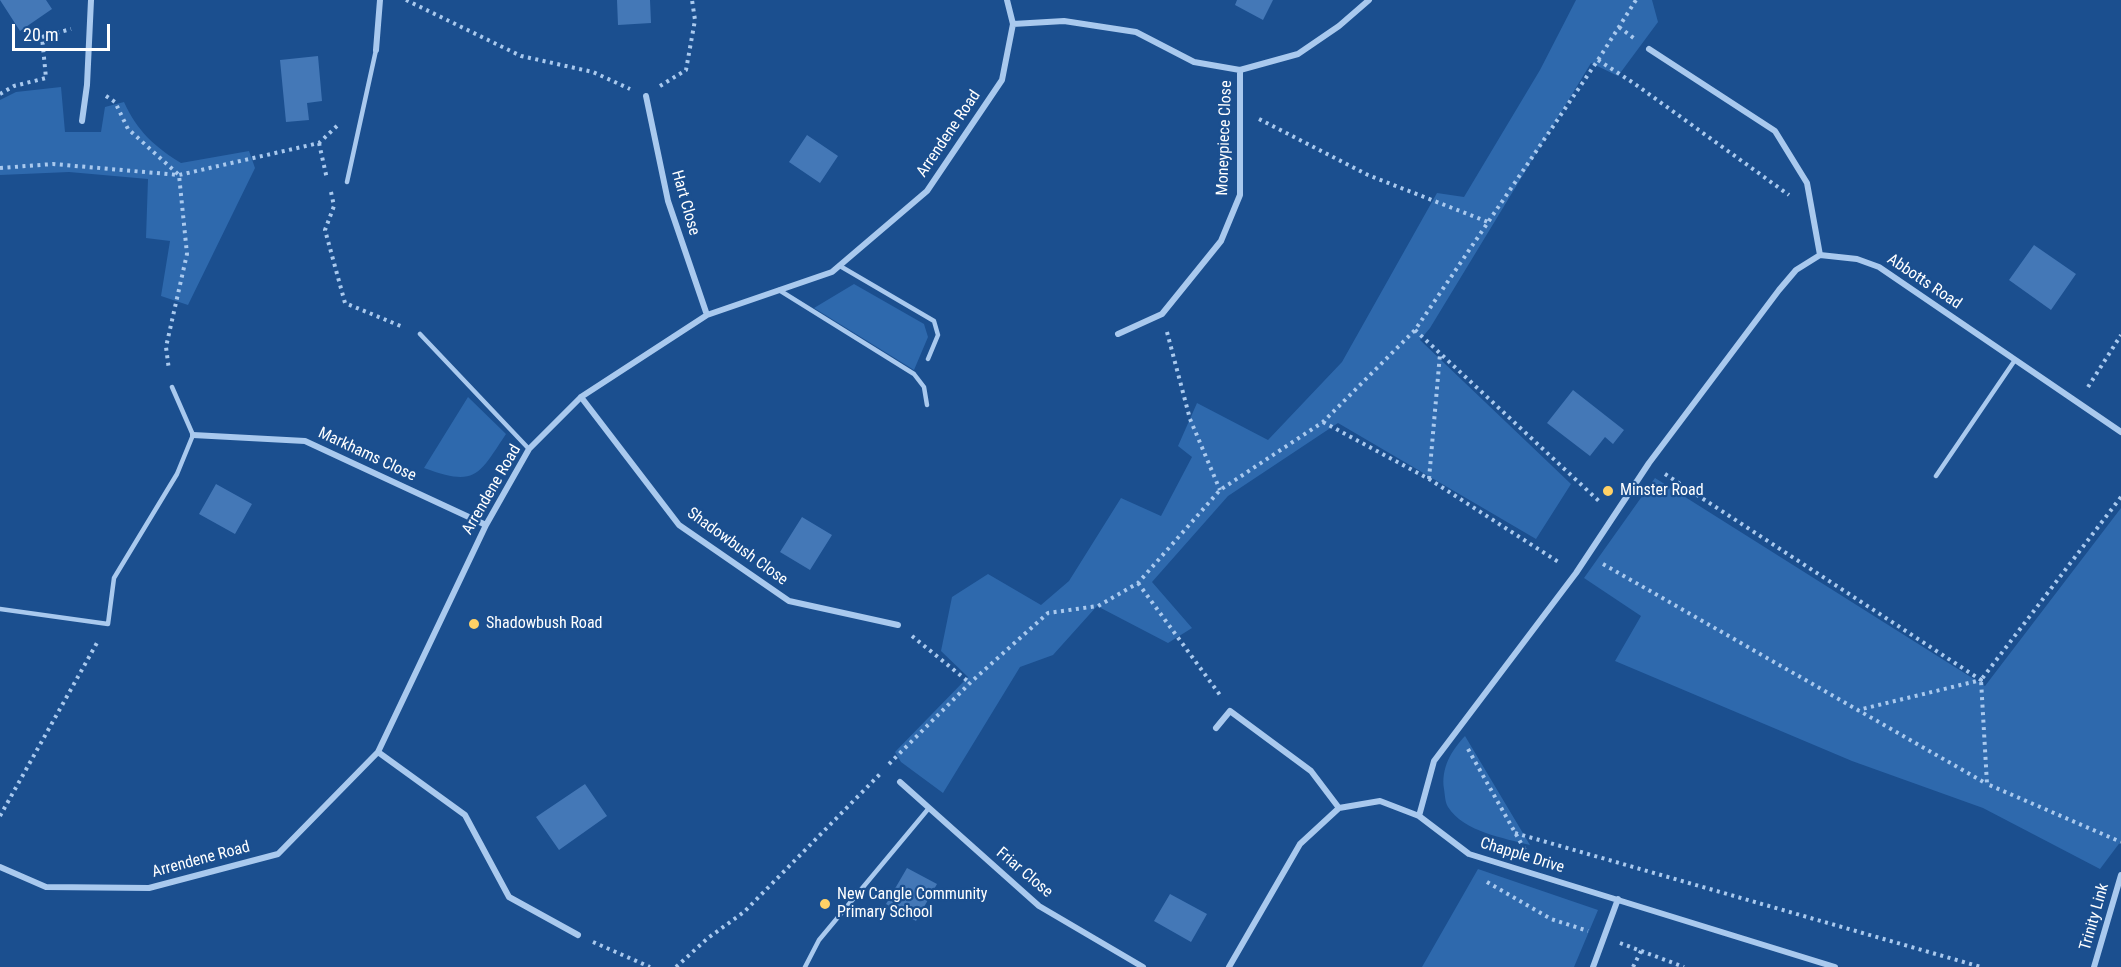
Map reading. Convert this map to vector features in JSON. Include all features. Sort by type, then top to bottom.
[{"type":"street","points":[[82,121],[87,85],[91,0]]},
{"type":"street","points":[[376,50],[380,0]]},
{"type":"street","name":"Arrendene Road","points":[[0,867],[46,887],[149,888],[278,854],[378,752],[486,525],[529,449],[581,397],[706,315],[832,272],[927,191],[1002,80],[1013,24],[1006,0]]},
{"type":"street","name":"Moneypiece Close","points":[[1013,24],[1064,21],[1136,32],[1194,62],[1240,70],[1298,54],[1339,26],[1370,0]]},
{"type":"street","points":[[1419,816],[1434,761],[1576,573],[1613,514],[1779,290],[1796,270],[1820,255],[1807,183],[1775,131],[1649,49]]},
{"type":"street","name":"Moneypiece Close","points":[[1118,334],[1162,314],[1221,241],[1240,195],[1240,70]]},
{"type":"street","name":"Hart Close","points":[[646,96],[668,201],[706,315]]},
{"type":"street","name":"Abbotts Road","points":[[1820,255],[1857,259],[1879,267],[2121,432]]},
{"type":"street","name":"Shadowbush Close","points":[[581,397],[679,525],[789,601],[898,625]]},
{"type":"street","name":"Markhams Close","points":[[193,435],[305,441],[486,525]]},
{"type":"street","points":[[1216,728],[1230,711],[1311,771],[1339,808],[1300,844],[1229,967]]},
{"type":"street","points":[[378,752],[465,815],[509,897],[578,935]]},
{"type":"street","name":"Friar Close","points":[[900,782],[1039,906],[1143,967]]},
{"type":"street","name":"Chapple Drive","points":[[1339,808],[1380,801],[1419,816],[1469,854],[1834,967]]},
{"type":"street","name":"Trinity Link","points":[[2094,967],[2121,875]]},
{"type":"street","points":[[1593,967],[1618,899]]},
{"type":"lane","points":[[347,182],[354,141],[367,98],[376,50]]},
{"type":"lane","points":[[840,266],[934,321],[938,335],[928,359]]},
{"type":"lane","points":[[779,291],[914,374],[924,387],[927,405]]},
{"type":"lane","points":[[420,334],[529,449]]},
{"type":"lane","points":[[1936,476],[2015,360]]},
{"type":"lane","points":[[0,609],[108,624],[114,578],[177,474],[193,435],[172,387]]},
{"type":"lane","points":[[805,967],[811,951],[819,940],[929,808]]},
{"type":"path","points":[[406,0],[520,56],[593,72],[646,96],[686,70],[695,20],[692,0]]},
{"type":"path","points":[[676,967],[708,938],[744,912],[970,683],[1048,613],[1098,606],[1138,583],[1220,490],[1323,422],[1415,330],[1598,60],[1636,0]]},
{"type":"path","points":[[0,94],[15,86],[45,78],[42,37],[68,31],[90,17]]},
{"type":"path","points":[[1598,60],[1812,212]]},
{"type":"path","points":[[87,85],[115,102],[128,129],[178,175],[187,254],[166,347],[172,387]]},
{"type":"path","points":[[0,168],[53,164],[178,175],[319,143],[367,98]]},
{"type":"path","points":[[1239,118],[1260,119],[1368,175],[1488,222]]},
{"type":"path","points":[[319,143],[334,207],[325,230],[345,303],[420,334]]},
{"type":"path","points":[[1162,314],[1190,419],[1220,490]]},
{"type":"path","points":[[1415,330],[1613,514]]},
{"type":"path","points":[[2078,403],[2121,335]]},
{"type":"path","points":[[1429,479],[1440,353]]},
{"type":"path","points":[[1323,422],[1429,479],[1576,573]]},
{"type":"path","points":[[1649,464],[1981,680]]},
{"type":"path","points":[[1858,710],[1981,680],[2121,497]]},
{"type":"path","points":[[1587,555],[1987,784],[2121,842]]},
{"type":"path","points":[[1138,583],[1230,711]]},
{"type":"path","points":[[0,816],[108,624]]},
{"type":"path","points":[[898,625],[970,683]]},
{"type":"path","points":[[1981,680],[1987,784]]},
{"type":"path","points":[[1457,730],[1540,875]]},
{"type":"path","points":[[1515,833],[1981,967]]},
{"type":"path","points":[[1469,854],[1486,882],[1551,919],[1604,936],[1684,967]]},
{"type":"path","points":[[578,935],[650,967]]},
{"type":"path","points":[[1633,967],[1641,951]]},
{"type":"shaded area","points":[[1576,0],[1652,0],[1658,22],[1618,76],[1591,63],[1430,328],[1420,340],[1571,484],[1536,539],[1338,423],[1228,496],[1152,582],[1192,628],[1168,643],[1097,606],[1053,655],[1020,667],[943,793],[901,762],[895,752],[968,677],[941,651],[952,597],[988,574],[1041,605],[1069,581],[1121,498],[1161,516],[1192,457],[1178,446],[1197,403],[1268,440],[1342,362],[1437,193],[1464,197],[1540,70]]},
{"type":"shaded area","points":[[61,87],[65,132],[101,132],[105,107],[124,102],[141,130],[163,151],[181,163],[249,151],[255,168],[188,305],[161,296],[170,241],[146,238],[148,179],[69,172],[0,175],[0,100],[16,92]]},
{"type":"shaded area","points":[[854,284],[924,324],[928,337],[914,370],[814,308]]},
{"type":"shaded area","points":[[468,397],[506,434],[489,460],[474,474],[455,477],[424,468]]},
{"type":"shaded area","points":[[1655,478],[1985,686],[2121,508],[2121,841],[2100,869],[1983,808],[1852,761],[1615,661],[1641,616],[1584,578]]},
{"type":"shaded area","points":[[1465,736],[1530,845],[1474,828],[1455,816],[1448,807],[1445,798],[1444,774],[1451,754]]},
{"type":"shaded area","points":[[1478,869],[1598,910],[1574,967],[1422,967]]},
{"type":"building","points":[[0,0],[46,0],[52,9],[20,31]]},
{"type":"building","points":[[617,0],[650,0],[651,23],[618,25]]},
{"type":"building","points":[[1237,0],[1273,0],[1263,20],[1235,5]]},
{"type":"building","points":[[318,56],[322,101],[307,103],[309,120],[286,122],[280,60]]},
{"type":"building","points":[[807,135],[838,156],[820,183],[789,162]]},
{"type":"building","points":[[2034,245],[2076,274],[2051,310],[2009,280]]},
{"type":"building","points":[[1573,390],[1624,430],[1613,444],[1605,437],[1590,456],[1547,423]]},
{"type":"building","points":[[216,484],[252,504],[235,534],[199,514]]},
{"type":"building","points":[[802,517],[832,535],[810,570],[780,552]]},
{"type":"building","points":[[585,784],[607,816],[559,850],[536,817]]},
{"type":"building","points":[[907,868],[937,884],[916,921],[886,904]]},
{"type":"building","points":[[1170,894],[1207,914],[1191,942],[1154,921]]},
{"type":"place","name":"Minster Road","points":[[1608,491]]},
{"type":"place","name":"Shadowbush Road","points":[[474,624]]},
{"type":"place","name":"New Cangle Community Primary School","points":[[825,904]]}]
